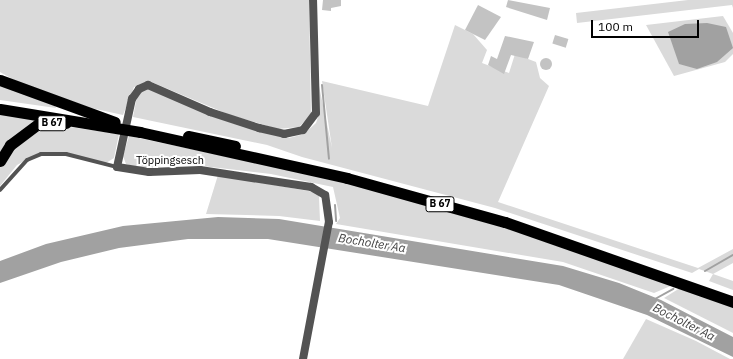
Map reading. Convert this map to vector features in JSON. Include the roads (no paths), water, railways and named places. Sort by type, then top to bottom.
[{"type":"highway","name":"B 67","points":[[0,80],[118,123]]},
{"type":"highway","name":"B 67","points":[[0,104],[118,123],[291,159],[506,217],[733,297]]},
{"type":"highway","name":"B 67","points":[[0,109],[140,132],[347,178],[505,222],[733,302]]},
{"type":"highway","name":"B 67","points":[[0,161],[10,145],[37,125],[73,124],[140,132]]},
{"type":"street","points":[[117,167],[119,151],[132,101],[138,89],[152,85],[210,112],[252,126],[284,134],[304,130],[316,114],[313,0]]},
{"type":"street","name":"Töppingsesch","points":[[117,167],[150,172],[200,170],[311,187],[325,195],[329,222],[303,359]]},
{"type":"lane","points":[[0,190],[26,160],[41,154],[66,154],[117,167]]},
{"type":"water","points":[[707,23],[726,27],[733,48],[717,62],[697,69],[679,64],[668,32],[685,24]]},
{"type":"water","name":"Bocholter Aa","points":[[218,217],[279,219],[563,266],[619,283],[661,300],[733,337],[733,357],[647,315],[559,285],[268,239],[188,239],[119,248],[61,262],[0,283],[0,261],[46,244],[123,226]]},
{"type":"waterway","points":[[322,85],[329,159]]},
{"type":"waterway","points":[[335,205],[336,221]]},
{"type":"waterway","points":[[705,271],[733,255]]},
{"type":"waterway","name":"Bocholter Aa","points":[[655,299],[673,289]]}]
